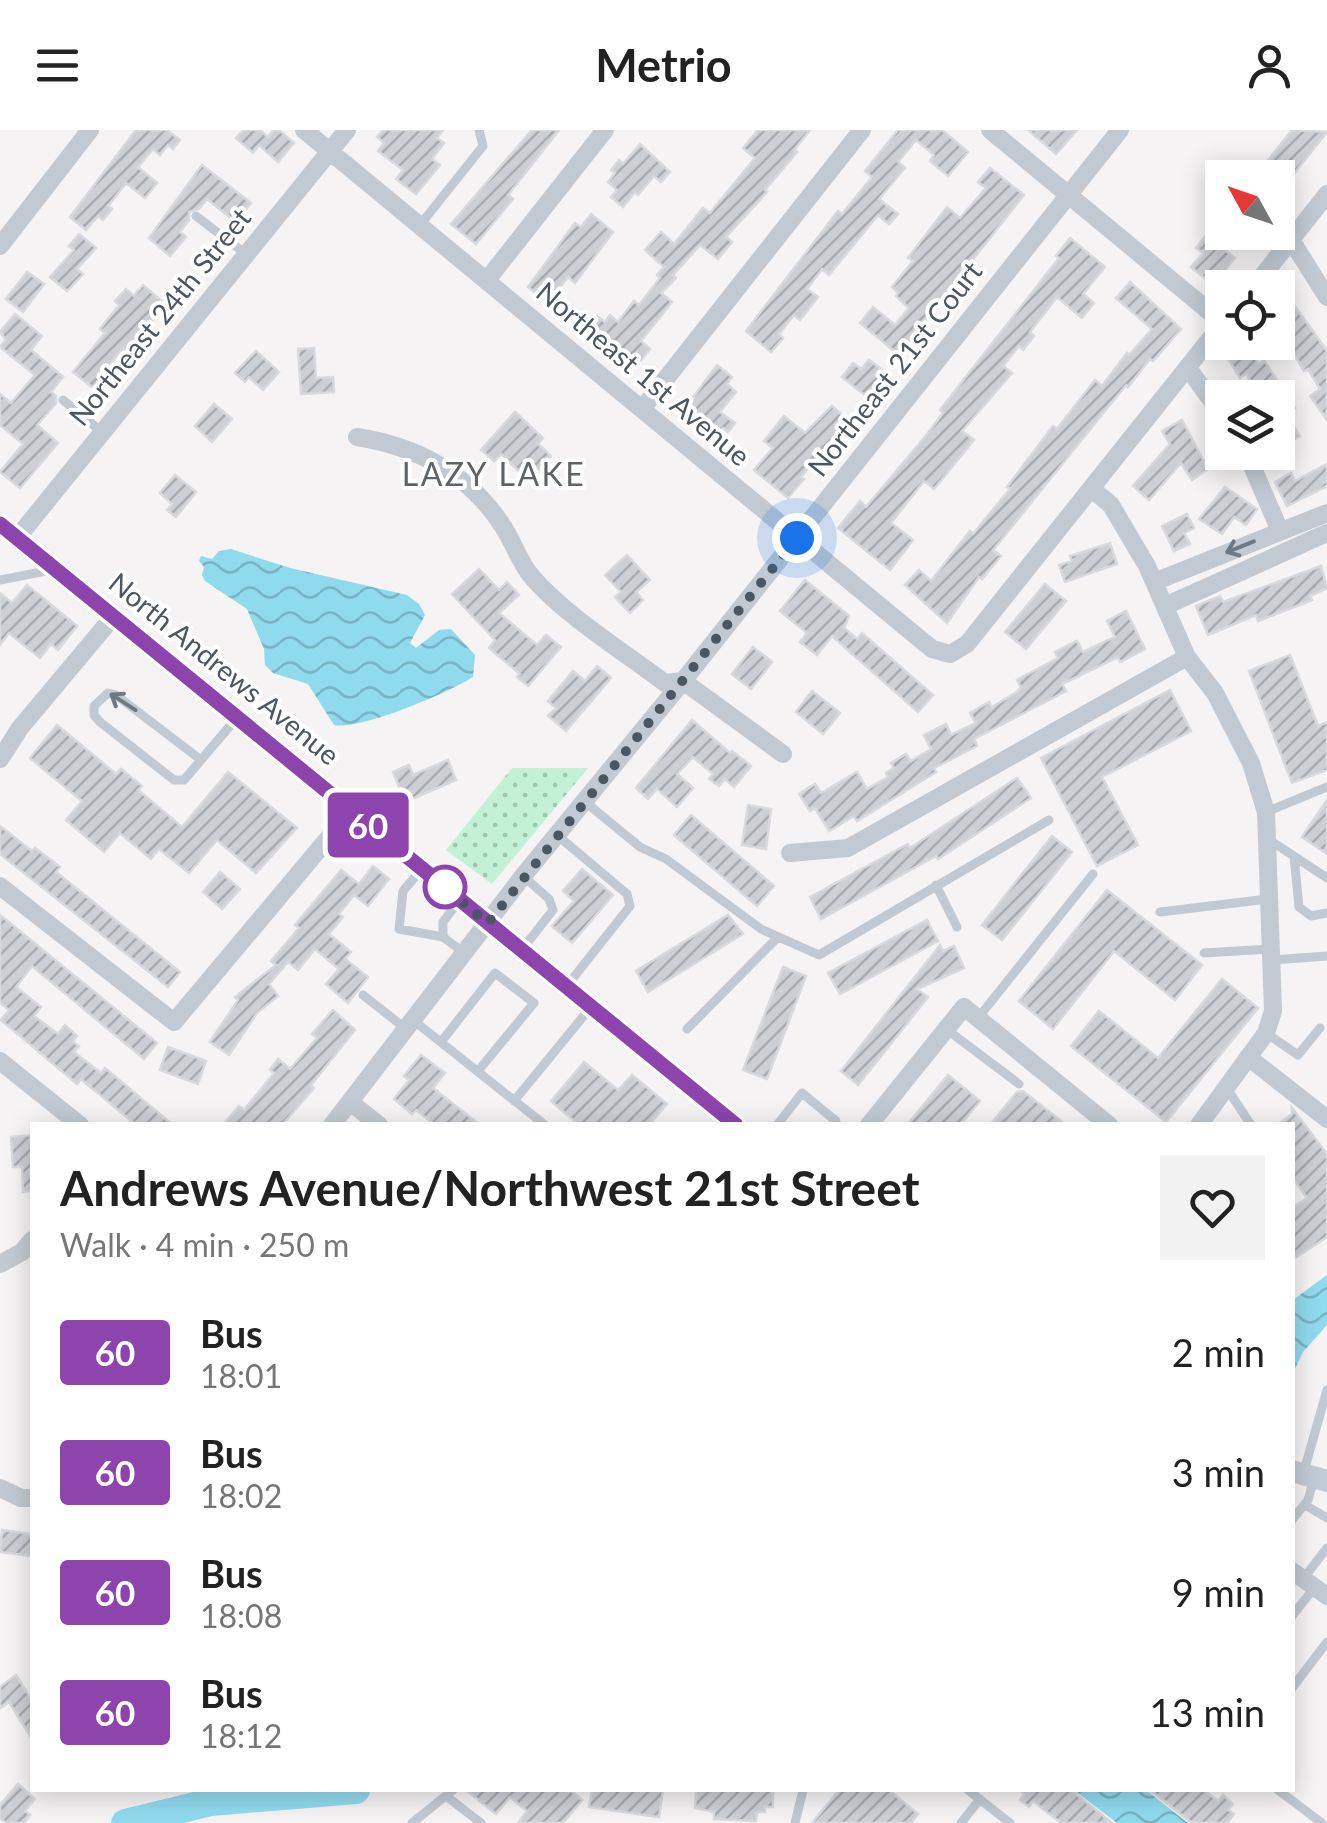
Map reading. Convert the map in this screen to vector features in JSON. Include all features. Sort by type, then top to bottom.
[{"type":"main road","name":"North Andrews Avenue","points":[[8,531],[732,1122]]},
{"type":"street","points":[[0,246],[90,130]]},
{"type":"street","name":"Northeast 1st Avenue","points":[[304,130],[932,650],[950,654],[968,644],[1092,489]]},
{"type":"street","name":"Northeast 24th Street","points":[[8,531],[102,432],[347,130]]},
{"type":"street","points":[[487,280],[605,130]]},
{"type":"street","points":[[642,410],[862,130]]},
{"type":"street","points":[[990,130],[1205,309]]},
{"type":"street","name":"Northeast 21st Court","points":[[334,1122],[523,876],[684,681],[1120,130]]},
{"type":"street","points":[[1295,235],[1327,194]]},
{"type":"street","points":[[1295,246],[1327,297]]},
{"type":"street","points":[[1267,270],[1283,250]]},
{"type":"street","points":[[1200,1122],[1266,1033],[1274,1010],[1266,812],[1251,762],[1231,720],[1187,657],[1154,582],[1111,505],[1092,489],[1205,346]]},
{"type":"street","points":[[1188,368],[1205,387]]},
{"type":"street","points":[[357,437],[405,449],[461,478],[497,517],[524,566],[542,588],[665,683],[684,681],[783,754]]},
{"type":"street","points":[[1254,470],[1280,531]]},
{"type":"street","points":[[1154,582],[1327,513]]},
{"type":"street","points":[[1165,606],[1327,533]]},
{"type":"street","points":[[0,759],[20,728],[113,617]]},
{"type":"street","points":[[790,853],[848,848],[1187,657]]},
{"type":"street","points":[[0,886],[174,1022],[351,811]]},
{"type":"street","points":[[872,1122],[946,1029],[971,1012],[1105,1122]]},
{"type":"street","points":[[1248,1057],[1327,1119]]},
{"type":"street","points":[[0,1061],[76,1122]]},
{"type":"street","points":[[350,1102],[375,1122]]},
{"type":"street","points":[[2,1264],[30,1242]]},
{"type":"street","points":[[0,1488],[30,1498]]},
{"type":"lane","points":[[420,225],[483,146],[479,130]]},
{"type":"lane","points":[[196,216],[246,254]]},
{"type":"lane","points":[[62,400],[102,432]]},
{"type":"lane","points":[[0,580],[54,569]]},
{"type":"lane","points":[[201,760],[116,695],[108,692],[94,706],[94,715],[100,722],[174,780],[184,780],[237,718]]},
{"type":"lane","points":[[1266,812],[1327,787]]},
{"type":"lane","points":[[584,801],[640,846],[666,859],[761,928],[819,956],[1048,820]]},
{"type":"lane","points":[[557,835],[627,894],[630,906],[566,987]]},
{"type":"lane","points":[[1268,839],[1327,878]]},
{"type":"lane","points":[[1294,856],[1299,907],[1311,916],[1327,913]]},
{"type":"lane","points":[[421,868],[403,891],[399,929],[444,936],[464,953]]},
{"type":"lane","points":[[971,1012],[1093,874]]},
{"type":"lane","points":[[521,950],[552,910],[549,899],[523,876]]},
{"type":"lane","points":[[936,885],[957,928]]},
{"type":"lane","points":[[1160,912],[1270,898]]},
{"type":"lane","points":[[444,936],[443,922],[460,900]]},
{"type":"lane","points":[[687,1030],[778,937]]},
{"type":"lane","points":[[1204,953],[1327,956]]},
{"type":"lane","points":[[441,1042],[495,973],[534,1002],[478,1071]]},
{"type":"lane","points":[[363,995],[441,1042],[541,1122]]},
{"type":"lane","points":[[514,1100],[591,1007]]},
{"type":"lane","points":[[1266,1033],[1298,1055],[1320,1028]]},
{"type":"lane","points":[[946,1029],[1019,1084]]},
{"type":"lane","points":[[1226,1087],[1249,1122]]},
{"type":"lane","points":[[779,1122],[802,1093],[836,1122]]},
{"type":"lane","points":[[1295,1517],[1305,1505],[1327,1390]]},
{"type":"lane","points":[[1305,1505],[1327,1518]]},
{"type":"lane","points":[[1295,1613],[1327,1548]]},
{"type":"lane","points":[[1295,1684],[1327,1642]]},
{"type":"lane","points":[[795,1823],[802,1792]]},
{"type":"lane","points":[[971,1792],[1010,1823]]},
{"type":"lane","points":[[1281,1792],[1322,1823]]},
{"type":"lane","points":[[412,1823],[449,1793],[480,1823]]},
{"type":"lane","points":[[961,1823],[980,1799]]},
{"type":"green space","points":[[512,768],[588,768],[492,884],[446,850]]},
{"type":"water","points":[[231,549],[290,568],[407,595],[425,615],[410,643],[416,648],[439,630],[451,629],[475,655],[473,677],[383,716],[334,725],[308,684],[273,673],[265,665],[264,649],[247,609],[205,581],[201,556],[212,559],[219,551]]},
{"type":"water","points":[[1327,1275],[1327,1325],[1303,1352],[1295,1369],[1295,1299]]},
{"type":"water","points":[[1077,1792],[1149,1792],[1188,1823],[1117,1823]]},
{"type":"building","points":[[136,130],[167,130],[180,140],[173,149],[168,145],[160,155],[153,149],[138,167],[157,183],[145,198],[126,183],[108,206],[112,209],[103,220],[98,216],[86,230],[70,217]]},
{"type":"building","points":[[244,130],[260,130],[268,137],[279,130],[294,143],[278,162],[259,145],[253,153],[236,138]]},
{"type":"building","points":[[383,130],[443,130],[437,138],[444,143],[432,159],[440,165],[416,194],[396,179],[403,170],[378,151],[384,143],[377,137]]},
{"type":"building","points":[[532,130],[559,130],[508,195],[513,199],[476,244],[451,224]]},
{"type":"building","points":[[758,130],[810,130],[767,192],[726,237],[732,242],[718,259],[700,245],[673,275],[676,278],[661,293],[672,302],[641,341],[650,349],[637,365],[628,358],[623,364],[584,332],[597,316],[605,322],[610,315],[618,322],[634,301],[639,305],[664,267],[645,250],[661,232],[674,244],[703,208],[710,213],[755,158],[743,148]]},
{"type":"building","points":[[898,130],[942,130],[968,152],[948,176],[930,161],[934,155],[916,140],[898,162],[905,168],[879,199],[898,214],[889,224],[878,215],[829,275],[822,269],[807,289],[818,297],[800,320],[794,315],[771,352],[746,331],[838,211],[842,214],[872,177],[865,171]]},
{"type":"building","points":[[1028,130],[1077,130],[1056,154]]},
{"type":"building","points":[[1292,130],[1327,132],[1295,172],[1295,160],[1268,160]]},
{"type":"building","points":[[640,144],[670,172],[661,182],[654,176],[623,207],[611,197],[617,190],[608,182],[615,173],[611,170],[619,160],[623,164]]},
{"type":"building","points":[[202,165],[251,203],[236,222],[207,199],[199,209],[189,212],[189,220],[180,232],[186,237],[170,256],[149,238]]},
{"type":"building","points":[[990,168],[1024,195],[898,354],[860,323],[873,307],[895,325],[909,308],[892,287],[913,261],[908,258],[947,207],[960,218],[986,188],[978,182]]},
{"type":"building","points":[[591,214],[613,232],[575,283],[568,277],[551,298],[542,290],[538,295],[528,287],[575,223],[581,227]]},
{"type":"building","points":[[79,234],[96,248],[77,269],[83,274],[67,291],[50,277],[74,250],[69,246]]},
{"type":"building","points":[[1205,236],[1205,250],[1225,250],[1235,258],[1225,270],[1205,270],[1205,278],[1191,267],[1203,253],[1196,248]]},
{"type":"building","points":[[1070,238],[1105,267],[1083,294],[1094,303],[1082,318],[1057,297],[1030,332],[1034,336],[1023,350],[1019,346],[1003,366],[1012,373],[962,431],[974,440],[934,489],[924,481],[891,523],[913,540],[890,570],[838,528],[860,501],[866,507],[924,438],[943,413],[940,410],[1059,258],[1056,256]]},
{"type":"building","points":[[27,272],[44,284],[23,312],[6,299]]},
{"type":"building","points":[[1130,282],[1181,329],[1126,385],[993,550],[1001,556],[982,579],[979,577],[947,623],[905,585],[919,570],[931,581],[1010,489],[1007,487],[1053,426],[1057,429],[1095,380],[1102,386],[1152,329],[1116,298]]},
{"type":"building","points":[[143,285],[165,304],[128,352],[123,348],[104,372],[109,376],[97,391],[73,372],[105,333],[100,329],[119,305],[115,301],[126,289],[134,296]]},
{"type":"building","points":[[1295,306],[1327,351],[1327,420],[1310,396],[1320,389],[1308,369],[1304,371],[1295,356]]},
{"type":"building","points":[[15,314],[42,336],[31,350],[63,377],[51,392],[56,403],[37,425],[58,443],[20,488],[0,472],[23,444],[0,425],[0,394],[11,403],[35,375],[0,347],[6,340],[0,332]]},
{"type":"building","points":[[314,348],[316,378],[333,377],[334,392],[301,394],[298,349]]},
{"type":"building","points":[[256,351],[279,372],[263,390],[249,377],[245,382],[235,373]]},
{"type":"building","points":[[869,360],[885,372],[866,396],[842,377],[853,363],[861,369]]},
{"type":"building","points":[[1229,360],[1256,360],[1259,364],[1264,360],[1277,380],[1250,380],[1246,374],[1240,378]]},
{"type":"building","points":[[717,365],[732,377],[727,384],[736,392],[720,412],[735,423],[728,432],[723,428],[716,437],[683,411]]},
{"type":"building","points":[[214,404],[232,419],[212,442],[195,426]]},
{"type":"building","points":[[832,406],[848,420],[788,498],[754,470],[773,448],[764,441],[784,416],[805,433]]},
{"type":"building","points":[[515,412],[543,438],[538,444],[551,456],[538,470],[534,466],[524,476],[501,454],[494,461],[481,450]]},
{"type":"building","points":[[1182,420],[1207,470],[1192,480],[1181,463],[1149,500],[1133,486],[1170,444],[1162,431]]},
{"type":"building","points":[[1327,464],[1327,486],[1287,506],[1275,482],[1291,473],[1295,481]]},
{"type":"building","points":[[175,475],[196,492],[176,517],[167,510],[172,504],[160,493]]},
{"type":"building","points":[[1225,487],[1257,509],[1246,525],[1234,517],[1222,534],[1199,519]]},
{"type":"building","points":[[1187,514],[1194,528],[1184,533],[1190,544],[1174,551],[1162,526]]},
{"type":"building","points":[[1110,543],[1117,564],[1065,582],[1059,565],[1072,561],[1070,556]]},
{"type":"building","points":[[627,555],[650,580],[636,592],[643,600],[630,613],[615,597],[621,592],[605,575]]},
{"type":"building","points":[[1321,566],[1327,588],[1310,596],[1312,600],[1258,621],[1256,615],[1208,635],[1196,606],[1220,596],[1223,602]]},
{"type":"building","points":[[479,569],[499,590],[507,582],[519,595],[499,613],[537,645],[546,635],[561,647],[528,686],[517,677],[520,674],[489,648],[495,640],[452,594]]},
{"type":"building","points":[[805,580],[849,616],[844,628],[857,639],[862,633],[933,695],[918,712],[832,636],[817,655],[800,642],[807,633],[780,611]]},
{"type":"building","points":[[1045,584],[1066,601],[1026,649],[1005,632]]},
{"type":"building","points":[[27,585],[77,626],[58,650],[51,644],[40,658],[9,633],[0,645],[0,593],[12,603]]},
{"type":"building","points":[[1126,611],[1145,649],[1120,662],[1118,657],[1062,684],[1066,691],[974,739],[977,746],[934,768],[936,772],[857,821],[854,816],[829,831],[815,808],[810,811],[799,794],[815,784],[821,793],[857,772],[867,789],[888,777],[886,773],[894,768],[891,763],[906,754],[911,761],[931,749],[924,735],[946,724],[951,735],[976,723],[970,713],[989,702],[992,707],[1017,692],[1021,688],[1017,680],[1058,658],[1055,652],[1077,641],[1083,652],[1115,637],[1107,621]]},
{"type":"building","points":[[753,647],[772,662],[751,689],[732,674]]},
{"type":"building","points":[[1290,655],[1318,726],[1327,722],[1327,770],[1292,783],[1249,671]]},
{"type":"building","points":[[597,666],[611,678],[566,731],[548,716],[556,708],[548,701],[573,671],[585,681]]},
{"type":"building","points":[[1170,690],[1191,731],[1102,777],[1138,845],[1097,866],[1041,758]]},
{"type":"building","points":[[812,691],[840,713],[823,734],[796,712]]},
{"type":"building","points":[[692,720],[751,766],[734,787],[725,779],[719,786],[709,779],[713,774],[693,757],[677,774],[693,788],[677,807],[657,789],[648,799],[636,788]]},
{"type":"building","points":[[57,725],[116,774],[121,769],[142,786],[138,790],[182,827],[228,772],[297,828],[256,873],[217,840],[189,873],[159,849],[151,859],[120,833],[104,852],[66,820],[82,801],[30,758]]},
{"type":"building","points":[[448,760],[456,780],[405,802],[393,772],[409,765],[413,775]]},
{"type":"building","points":[[1017,778],[1031,798],[938,859],[936,856],[821,919],[810,897],[908,844],[910,848]]},
{"type":"building","points":[[1327,800],[1327,854],[1302,837]]},
{"type":"building","points":[[748,805],[771,809],[766,849],[742,845]]},
{"type":"building","points":[[691,815],[774,886],[757,906],[674,835]]},
{"type":"building","points":[[0,826],[60,867],[56,872],[180,972],[168,987],[0,854]]},
{"type":"building","points":[[1052,836],[1072,852],[1002,940],[982,925]]},
{"type":"building","points":[[373,866],[389,879],[368,906],[354,895],[329,934],[351,952],[345,959],[368,977],[348,1003],[326,984],[339,969],[315,949],[298,970],[288,962],[269,984],[278,996],[257,1013],[229,1055],[210,1042],[238,1000],[235,997],[276,965],[271,961],[299,928],[295,925],[341,870],[359,884]]},
{"type":"building","points":[[582,869],[613,895],[572,943],[552,926],[574,901],[563,891]]},
{"type":"building","points":[[220,872],[240,889],[222,909],[203,892]]},
{"type":"building","points":[[1107,890],[1202,965],[1175,1000],[1114,951],[1053,1029],[1019,1001]]},
{"type":"building","points":[[0,915],[157,1043],[144,1059],[32,966],[16,987],[41,1007],[34,1016],[58,1034],[65,1025],[77,1036],[73,1042],[79,1046],[74,1052],[101,1073],[105,1068],[169,1122],[132,1122],[81,1079],[77,1084],[1,1020],[9,1010],[0,1003]]},
{"type":"building","points":[[728,915],[743,934],[648,992],[636,971]]},
{"type":"building","points":[[927,920],[938,941],[840,994],[828,973]]},
{"type":"building","points":[[940,945],[943,951],[954,946],[964,968],[917,989],[928,997],[858,1085],[841,1071]]},
{"type":"building","points":[[783,967],[806,976],[767,1079],[743,1070]]},
{"type":"building","points":[[1222,979],[1258,1008],[1166,1122],[1071,1046],[1099,1011],[1158,1058]]},
{"type":"building","points":[[333,1010],[355,1030],[285,1122],[226,1122],[239,1106],[244,1110],[274,1073],[270,1070],[278,1059],[290,1069],[317,1038],[312,1034]]},
{"type":"building","points":[[168,1047],[206,1061],[198,1084],[160,1070]]},
{"type":"building","points":[[421,1055],[445,1073],[433,1088],[476,1122],[431,1122],[416,1110],[412,1114],[394,1099],[409,1080],[404,1076]]},
{"type":"building","points":[[584,1062],[618,1090],[632,1075],[667,1104],[652,1122],[576,1122],[551,1101]]},
{"type":"building","points":[[948,1075],[980,1101],[962,1122],[909,1122]]},
{"type":"building","points":[[1023,1091],[1062,1122],[992,1122],[1017,1092]]},
{"type":"building","points":[[1292,1108],[1327,1154],[1327,1237],[1295,1258],[1295,1206],[1307,1198],[1295,1181],[1295,1122],[1281,1122],[1292,1114]]},
{"type":"building","points":[[30,1135],[30,1191],[23,1192],[22,1167],[13,1167],[11,1137]]},
{"type":"building","points":[[2,1530],[30,1534],[30,1556],[0,1552]]},
{"type":"building","points":[[16,1675],[30,1697],[30,1736],[9,1702],[0,1708],[0,1687]]},
{"type":"building","points":[[18,1784],[35,1799],[25,1811],[30,1815],[24,1823],[6,1823],[0,1818],[0,1805]]},
{"type":"building","points":[[468,1792],[572,1792],[582,1800],[563,1823],[518,1823],[527,1811],[510,1797],[496,1814]]},
{"type":"building","points":[[592,1792],[663,1792],[659,1817],[589,1807]]},
{"type":"building","points":[[696,1792],[773,1792],[773,1807],[757,1812],[756,1821],[714,1819],[714,1812],[695,1808]]},
{"type":"building","points":[[837,1792],[891,1792],[918,1814],[911,1823],[812,1823]]},
{"type":"building","points":[[1073,1792],[1112,1823],[1061,1823],[1033,1801],[1029,1807],[1020,1800],[1024,1794]]},
{"type":"building","points":[[1153,1792],[1207,1792],[1218,1801],[1223,1795],[1233,1804],[1228,1810],[1234,1814],[1227,1823],[1192,1823]]},
{"type":"waterway","points":[[125,1823],[211,1802],[332,1792]]},
{"type":"bus line","name":"60","points":[[0,524],[732,1122]]},
{"type":"district","name":"LAZY LAKE","points":[[494,475]]},
{"type":"route","points":[[445,887],[440,884],[488,923],[797,538]]}]
